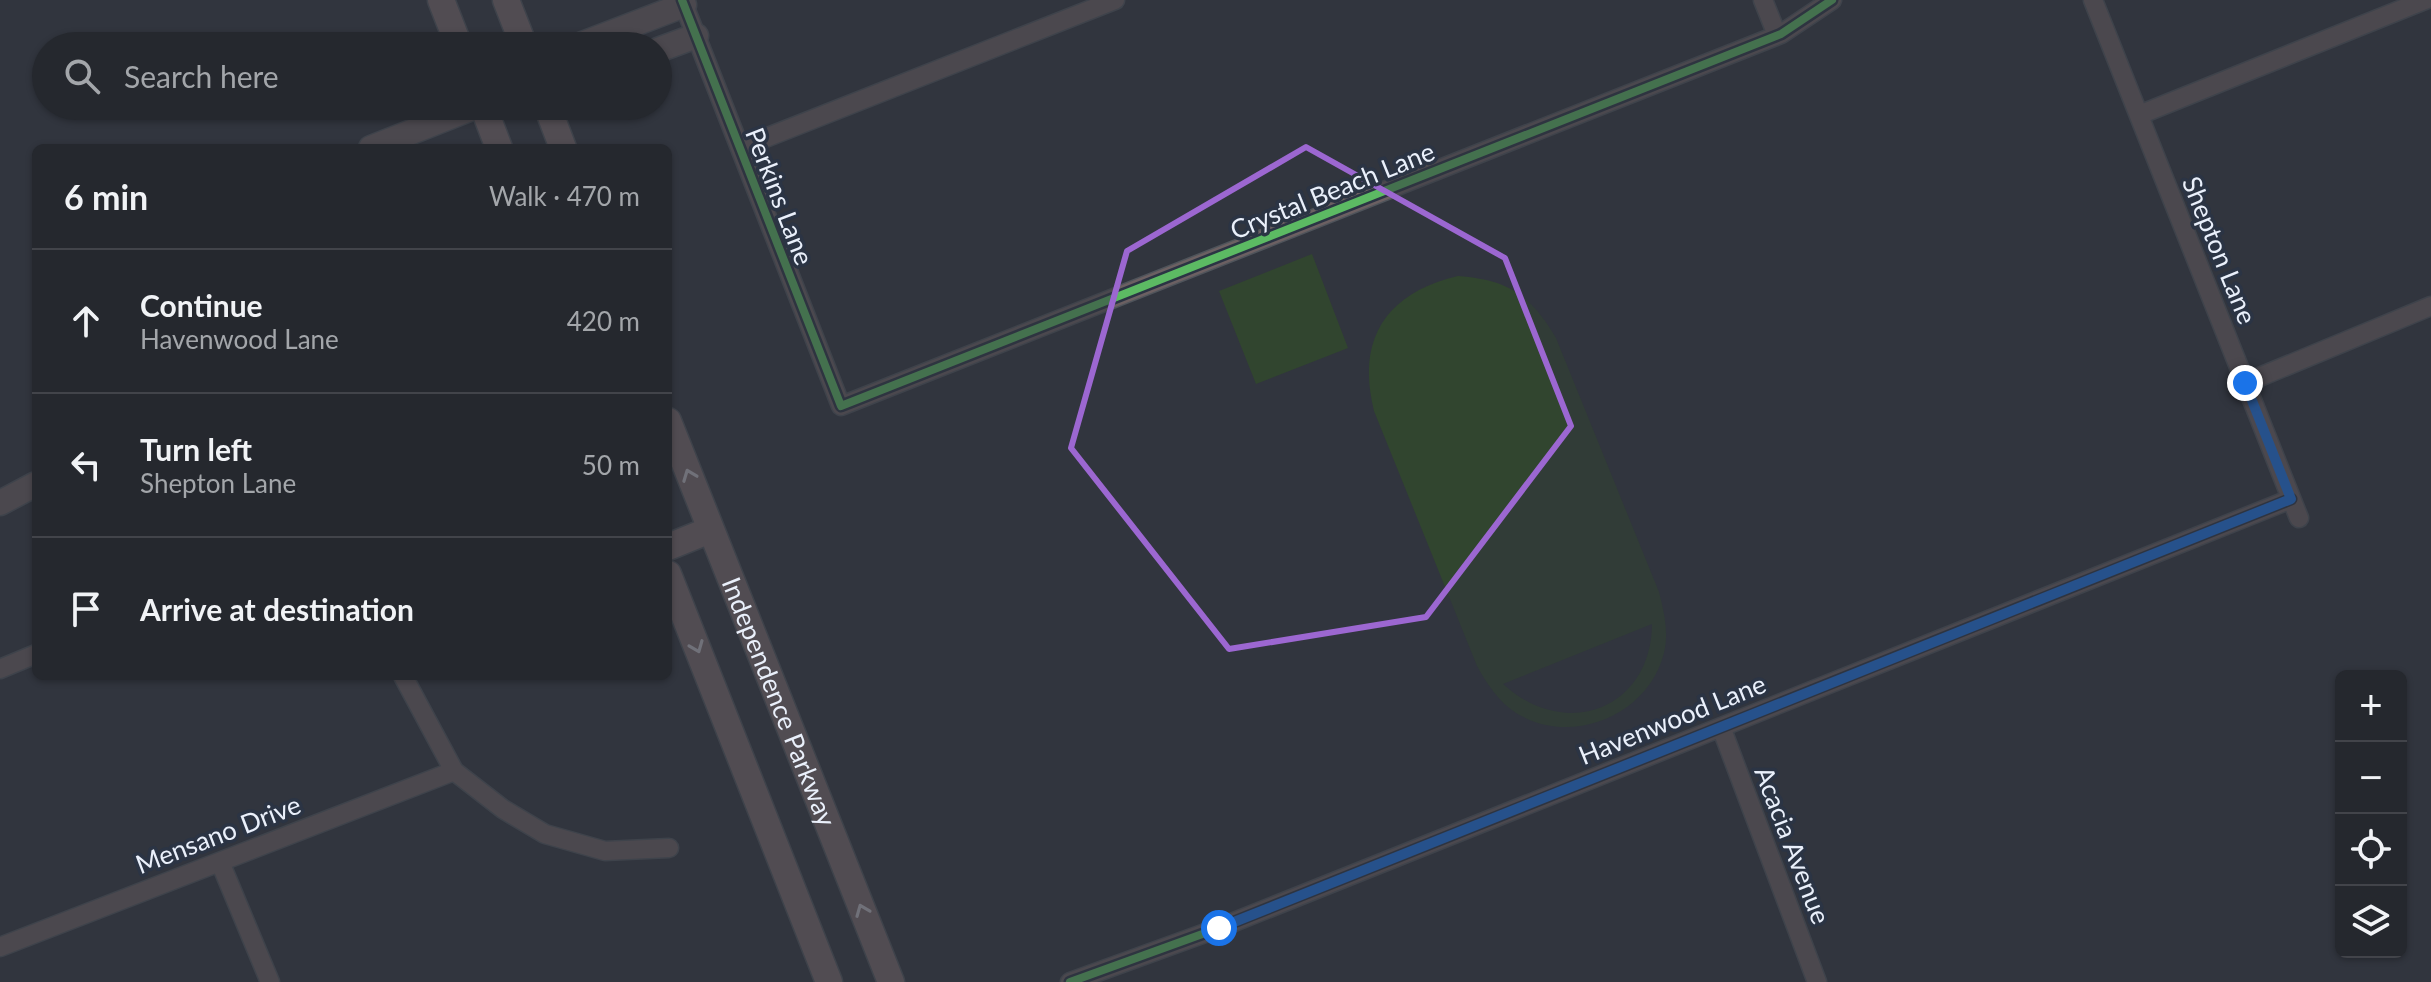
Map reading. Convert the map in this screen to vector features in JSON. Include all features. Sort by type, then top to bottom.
[{"type":"main road","points":[[441,0],[454,32]]},
{"type":"main road","points":[[506,0],[519,32]]},
{"type":"main road","points":[[486,120],[497,144]]},
{"type":"main road","points":[[552,120],[561,144]]},
{"type":"main road","name":"Independence Parkway","points":[[672,431],[891,982]]},
{"type":"main road","points":[[672,545],[710,530]]},
{"type":"main road","points":[[672,584],[829,982]]},
{"type":"street","points":[[740,148],[1115,0]]},
{"type":"street","points":[[1763,0],[1777,35]]},
{"type":"street","name":"Crystal Beach Lane","points":[[841,406],[1777,35],[1808,19],[1832,0]]},
{"type":"street","name":"Shepton Lane","points":[[2093,0],[2299,518]]},
{"type":"street","points":[[2139,115],[2425,0]]},
{"type":"street","points":[[611,32],[683,2]]},
{"type":"street","name":"Perkins Lane","points":[[683,2],[841,406]]},
{"type":"street","points":[[672,45],[696,36]]},
{"type":"street","points":[[381,144],[444,120]]},
{"type":"street","points":[[2245,383],[2431,306]]},
{"type":"street","points":[[0,503],[32,486]]},
{"type":"street","name":"Havenwood Lane","points":[[1070,982],[1219,928],[2291,499]]},
{"type":"street","points":[[0,669],[32,656]]},
{"type":"street","points":[[405,680],[454,771],[503,809],[545,834],[605,851],[669,848]]},
{"type":"street","name":"Acacia Avenue","points":[[1721,727],[1817,982]]},
{"type":"street","name":"Mensano Drive","points":[[0,947],[454,771]]},
{"type":"street","points":[[220,862],[270,982]]},
{"type":"highlighted area","points":[[1306,147],[1505,258],[1571,426],[1426,617],[1229,649],[1071,448],[1127,251]]},
{"type":"green space","points":[[1312,254],[1348,348],[1256,384],[1219,291]]},
{"type":"green space","points":[[1458,276],[1491,281],[1516,292],[1537,310],[1556,338],[1659,592],[1666,637],[1664,653],[1655,675],[1642,694],[1625,709],[1605,719],[1583,726],[1560,727],[1537,723],[1516,713],[1494,692],[1477,666],[1374,411],[1369,362],[1382,323],[1395,307],[1412,294]],"holes":[[[1652,624],[1648,654],[1637,678],[1621,696],[1600,708],[1577,713],[1552,711],[1527,701],[1503,684]]]},
{"type":"cycle path","points":[[682,0],[841,406],[1781,34],[1832,0]]},
{"type":"cycle path","points":[[1070,982],[1219,928],[2291,499]]},
{"type":"route","points":[[1219,928],[2291,499],[2245,383]]}]
